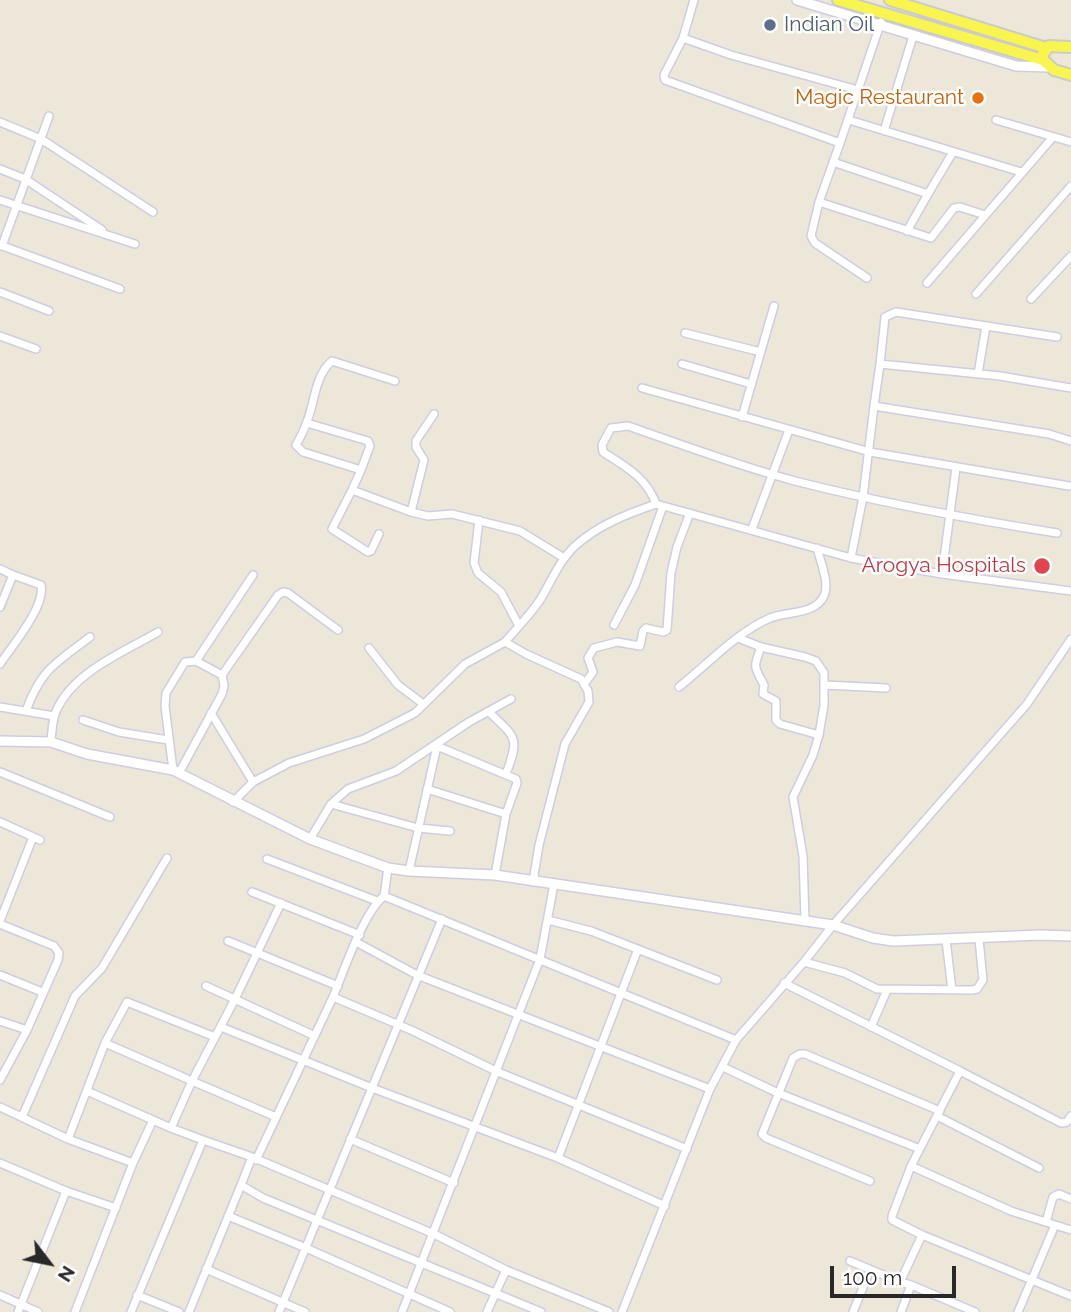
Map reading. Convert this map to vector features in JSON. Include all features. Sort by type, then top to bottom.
[{"type":"main road","points":[[838,0],[1046,64],[1071,75]]},
{"type":"main road","points":[[898,1],[1046,48],[1052,45],[1071,47]]},
{"type":"main road","points":[[1046,48],[1046,64]]},
{"type":"street","points":[[694,0],[683,38],[664,75],[666,80],[840,143]]},
{"type":"street","points":[[797,0],[1016,66],[1046,64]]},
{"type":"street","points":[[867,278],[815,243],[811,229],[884,13]]},
{"type":"street","points":[[884,131],[913,36]]},
{"type":"street","points":[[683,38],[731,55],[858,90]]},
{"type":"street","points":[[49,116],[1,245],[120,289]]},
{"type":"street","points":[[849,120],[1021,172]]},
{"type":"street","points":[[996,120],[1071,142]]},
{"type":"street","points":[[0,122],[41,139],[153,212]]},
{"type":"street","points":[[927,283],[1054,137]]},
{"type":"street","points":[[907,231],[953,152]]},
{"type":"street","points":[[833,162],[928,194]]},
{"type":"street","points":[[0,169],[26,179],[108,234]]},
{"type":"street","points":[[976,295],[1071,186]]},
{"type":"street","points":[[0,200],[135,244]]},
{"type":"street","points":[[819,202],[933,237],[954,208],[960,207],[985,215]]},
{"type":"street","points":[[1031,299],[1071,256]]},
{"type":"street","points":[[0,292],[49,311]]},
{"type":"street","points":[[742,417],[774,306]]},
{"type":"street","points":[[851,558],[870,452],[885,317],[896,312],[1057,337]]},
{"type":"street","points":[[978,374],[986,326]]},
{"type":"street","points":[[685,333],[761,352]]},
{"type":"street","points":[[0,336],[36,349]]},
{"type":"street","points":[[361,470],[296,445],[307,423],[316,386],[332,361],[395,381]]},
{"type":"street","points":[[682,364],[751,384]]},
{"type":"street","points":[[880,364],[978,374],[1071,388]]},
{"type":"street","points":[[642,388],[870,452],[1069,486]]},
{"type":"street","points":[[874,406],[1049,434],[1071,441]]},
{"type":"street","points":[[411,512],[424,460],[416,447],[416,441],[434,414]]},
{"type":"street","points":[[307,423],[368,441],[370,446],[361,470],[332,528],[368,552],[375,545],[379,534]]},
{"type":"street","points":[[614,625],[635,585],[659,505],[651,489],[636,474],[603,452],[602,444],[611,428],[628,426],[774,474],[863,497],[950,516],[1057,533]]},
{"type":"street","points":[[752,528],[789,430]]},
{"type":"street","points":[[942,573],[956,468]]},
{"type":"street","points":[[352,489],[411,512],[428,516],[452,514],[520,531],[565,558]]},
{"type":"street","points":[[233,802],[253,782],[307,756],[364,739],[415,713],[422,703],[465,664],[505,642],[539,601],[576,545],[606,524],[659,505],[752,528],[851,558],[1071,591]]},
{"type":"street","points":[[585,683],[593,672],[588,658],[594,648],[617,642],[640,646],[646,628],[663,632],[667,629],[671,573],[677,547],[690,513]]},
{"type":"street","points":[[479,520],[474,563],[478,573],[501,592],[519,626]]},
{"type":"street","points":[[679,687],[755,625],[776,616],[810,610],[824,596],[826,582],[817,548]]},
{"type":"street","points":[[0,569],[41,585],[42,590],[37,607],[0,664]]},
{"type":"street","points":[[0,607],[13,575]]},
{"type":"street","points":[[196,661],[253,575]]},
{"type":"street","points":[[176,772],[222,694],[222,675],[278,594],[288,593],[338,630]]},
{"type":"street","points":[[51,742],[54,716],[65,696],[88,674],[158,632]]},
{"type":"street","points":[[26,711],[35,686],[47,670],[90,637]]},
{"type":"street","points":[[738,638],[761,648],[805,657],[816,662],[824,673],[819,735],[813,755],[793,797],[803,856],[805,920]]},
{"type":"street","points":[[622,1312],[710,1089],[736,1040],[1027,704],[1071,639]]},
{"type":"street","points":[[505,642],[581,679],[585,683],[589,702],[565,744],[539,845],[533,882]]},
{"type":"street","points":[[369,648],[398,685],[422,703]]},
{"type":"street","points":[[761,648],[755,663],[755,673],[764,685],[763,695],[776,701],[776,720],[780,724],[819,735]]},
{"type":"street","points":[[176,772],[168,740],[164,706],[166,693],[186,662],[196,661],[222,675]]},
{"type":"street","points":[[825,685],[886,688]]},
{"type":"street","points":[[310,839],[331,804],[348,789],[396,771],[469,722],[511,699]]},
{"type":"street","points":[[0,707],[54,716]]},
{"type":"street","points":[[489,712],[513,735],[513,755],[506,774]]},
{"type":"street","points":[[211,713],[253,782]]},
{"type":"street","points":[[83,720],[119,732],[168,740]]},
{"type":"street","points":[[0,741],[51,742],[87,754],[176,772],[310,839],[388,868],[409,872],[495,876],[554,884],[805,920],[893,941],[1071,936]]},
{"type":"street","points":[[437,746],[514,777],[517,783],[506,814],[495,876]]},
{"type":"street","points":[[409,872],[437,746]]},
{"type":"street","points":[[0,772],[110,817]]},
{"type":"street","points":[[427,789],[506,814]]},
{"type":"street","points":[[331,804],[418,828],[450,831]]},
{"type":"street","points":[[0,822],[37,839],[0,923],[58,950],[58,960],[27,1030],[0,1080]]},
{"type":"street","points":[[22,1118],[75,996],[102,968],[167,858]]},
{"type":"street","points":[[267,859],[442,919],[736,1040]]},
{"type":"street","points":[[189,1312],[240,1185],[315,1036],[358,938],[380,899],[388,868]]},
{"type":"street","points":[[402,1312],[540,959],[554,884]]},
{"type":"street","points":[[252,892],[358,938],[417,975],[710,1089]]},
{"type":"street","points":[[171,1128],[281,903]]},
{"type":"street","points":[[279,1312],[442,919]]},
{"type":"street","points":[[548,920],[591,931],[717,980]]},
{"type":"street","points":[[804,962],[845,973],[869,986],[887,990],[972,990],[979,987],[982,979],[979,939]]},
{"type":"street","points":[[946,940],[952,990]]},
{"type":"street","points":[[228,941],[338,986]]},
{"type":"street","points":[[558,1158],[638,949]]},
{"type":"street","points":[[0,975],[42,992]]},
{"type":"street","points":[[784,984],[1061,1123],[1068,1122],[1071,1116]]},
{"type":"street","points":[[206,986],[315,1036]]},
{"type":"street","points":[[871,1027],[887,990]]},
{"type":"street","points":[[333,998],[400,1024],[498,1072],[687,1149]]},
{"type":"street","points":[[68,1139],[106,1043],[127,1002],[215,1037]]},
{"type":"street","points":[[0,1022],[27,1030]]},
{"type":"street","points":[[221,1027],[372,1088],[558,1158],[665,1206]]},
{"type":"street","points":[[106,1043],[276,1117]]},
{"type":"street","points":[[870,1181],[764,1137],[762,1131],[778,1093],[793,1059],[800,1054],[938,1113],[1040,1168]]},
{"type":"street","points":[[723,1067],[778,1093],[920,1149]]},
{"type":"street","points":[[960,1071],[911,1166],[892,1220],[1071,1296]]},
{"type":"street","points":[[87,1091],[171,1128],[328,1189],[434,1234],[506,1270],[608,1312]]},
{"type":"street","points":[[0,1107],[68,1139],[133,1163]]},
{"type":"street","points":[[75,1312],[133,1163],[153,1120]]},
{"type":"street","points":[[350,1139],[454,1183]]},
{"type":"street","points":[[131,1312],[203,1140]]},
{"type":"street","points":[[0,1163],[66,1191],[116,1208]]},
{"type":"street","points":[[911,1166],[1011,1211],[1071,1230]]},
{"type":"street","points":[[240,1185],[263,1198],[541,1312]]},
{"type":"street","points":[[20,1308],[66,1191]]},
{"type":"street","points":[[1046,1222],[1053,1197],[1059,1194],[1071,1199]]},
{"type":"street","points":[[228,1216],[450,1312]]},
{"type":"street","points":[[1018,1312],[1055,1225]]},
{"type":"street","points":[[900,1282],[922,1235]]},
{"type":"street","points":[[850,1261],[911,1285],[962,1310],[975,1312]]},
{"type":"street","points":[[206,1269],[305,1312]]},
{"type":"street","points":[[853,1312],[870,1269]]},
{"type":"street","points":[[488,1312],[506,1270]]},
{"type":"street","points":[[901,1312],[911,1285]]},
{"type":"street","points":[[0,1295],[20,1308],[37,1312]]},
{"type":"street","points":[[137,1295],[179,1312]]},
{"type":"place","name":"Indian Oil","points":[[770,25]]},
{"type":"place","name":"Magic Restaurant","points":[[978,98]]},
{"type":"place","name":"Arogya Hospitals","points":[[1042,566]]}]
